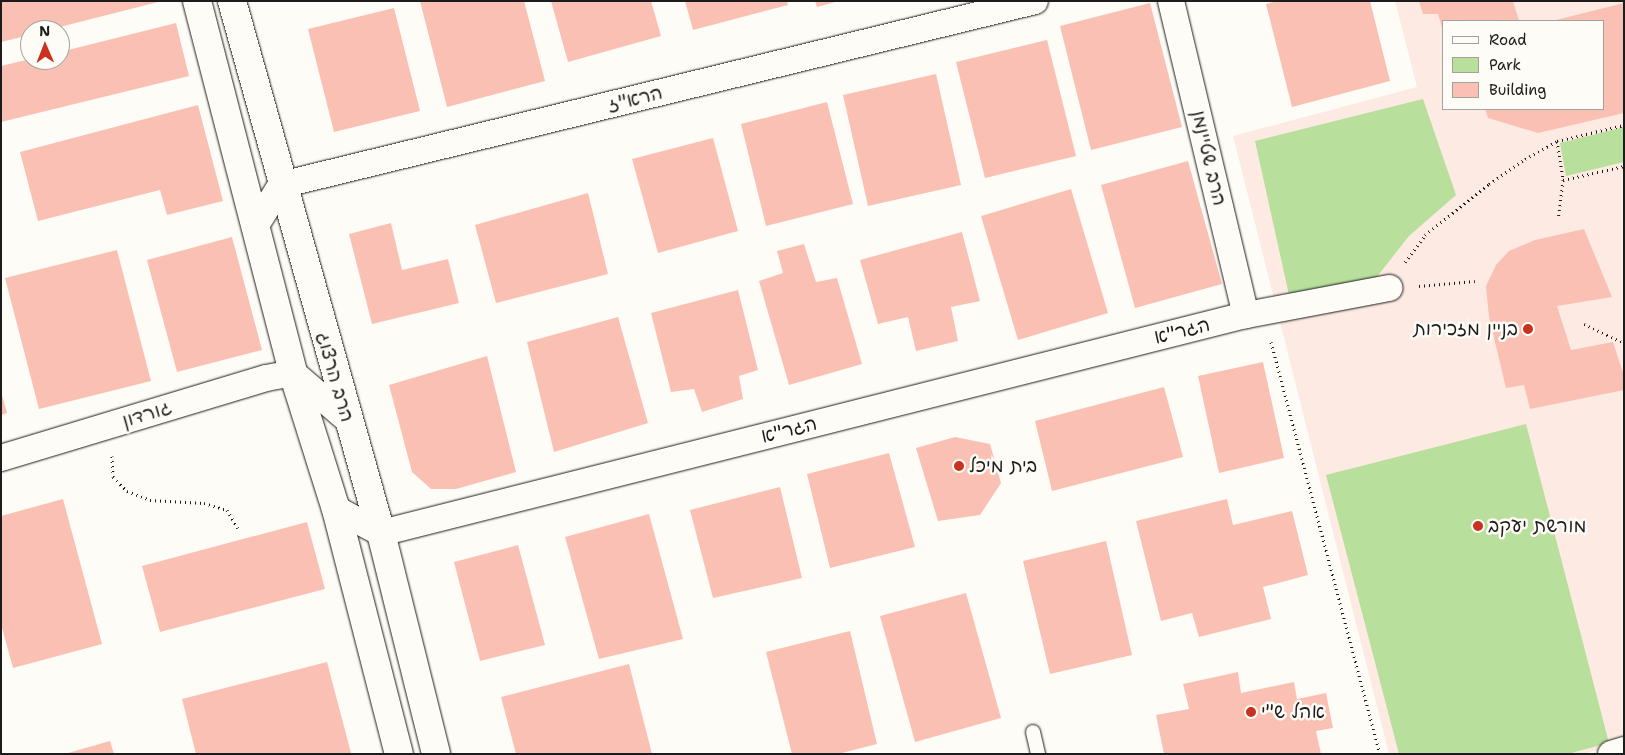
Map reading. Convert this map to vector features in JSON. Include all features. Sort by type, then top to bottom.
[{"type":"street","name":"הרב הרצוג","points":[[197,1],[293,373],[336,509],[398,754]]},
{"type":"street","name":"הרב הרצוג","points":[[232,1],[281,184],[380,533],[436,754]]},
{"type":"street","name":"הרא\"ז","points":[[281,184],[1035,1]]},
{"type":"street","name":"הרב שטיינמן","points":[[1171,1],[1254,314]]},
{"type":"street","points":[[256,225],[281,184]]},
{"type":"street","name":"הגר\"א","points":[[380,533],[1254,314],[1388,288]]},
{"type":"street","points":[[293,373],[347,420]]},
{"type":"street","name":"גורדון","points":[[1,458],[293,373]]},
{"type":"street","points":[[336,509],[380,533]]},
{"type":"street","points":[[1611,754],[1624,750]]},
{"type":"lane","points":[[1033,732],[1038,754]]},
{"type":"path","points":[[1388,288],[1425,235],[1489,184],[1557,141],[1624,125]]},
{"type":"path","points":[[1557,141],[1563,180],[1558,219]]},
{"type":"path","points":[[1563,180],[1624,166]]},
{"type":"path","points":[[1388,288],[1475,281]]},
{"type":"path","points":[[1254,314],[1380,754]]},
{"type":"path","points":[[1584,324],[1624,343]]},
{"type":"path","points":[[104,427],[114,462],[113,477],[127,491],[150,500],[204,502],[227,510],[238,528]]},
{"type":"shaded area","name":"מורשת יעקב","points":[[1395,1],[1624,1],[1624,743],[1583,754],[1389,754],[1233,136],[1417,87]]},
{"type":"green space","points":[[1423,99],[1456,195],[1409,236],[1376,278],[1289,295],[1255,141]]},
{"type":"green space","points":[[1624,127],[1624,162],[1566,176],[1560,143]]},
{"type":"green space","points":[[1526,424],[1609,743],[1567,754],[1399,754],[1326,475]]},
{"type":"building","points":[[1,1],[158,1],[70,24],[70,20],[20,20],[20,37],[1,42]]},
{"type":"building","points":[[420,1],[524,1],[545,81],[447,107]]},
{"type":"building","points":[[551,1],[651,1],[661,36],[568,62]]},
{"type":"building","points":[[685,1],[787,1],[788,5],[693,30]]},
{"type":"building","points":[[815,1],[835,1],[835,2],[817,7]]},
{"type":"building","points":[[1277,1],[1370,1],[1390,81],[1292,107],[1266,4]]},
{"type":"building","points":[[1419,1],[1513,1],[1519,20],[1442,20],[1442,28],[1438,14],[1423,14]]},
{"type":"building","points":[[1150,3],[1182,127],[1091,150],[1060,26]]},
{"type":"building","points":[[1624,3],[1624,113],[1538,133],[1488,118],[1485,110],[1605,110],[1605,20],[1556,20]]},
{"type":"building","points":[[394,8],[420,111],[334,132],[308,29]]},
{"type":"building","points":[[176,23],[189,76],[1,122],[1,66],[20,61],[20,70],[70,70],[70,50]]},
{"type":"building","points":[[1047,40],[1076,156],[985,178],[956,62]]},
{"type":"building","points":[[936,74],[961,185],[868,206],[843,95]]},
{"type":"building","points":[[827,102],[853,204],[766,226],[741,124]]},
{"type":"building","points":[[198,105],[223,201],[167,215],[160,190],[38,221],[20,152]]},
{"type":"building","points":[[713,138],[738,231],[658,253],[632,159]]},
{"type":"building","points":[[1188,161],[1222,284],[1135,308],[1101,185]]},
{"type":"building","points":[[1071,189],[1108,313],[1018,340],[981,216]]},
{"type":"building","points":[[588,193],[608,274],[496,303],[475,225]]},
{"type":"building","points":[[391,223],[402,270],[448,259],[459,303],[372,324],[349,234]]},
{"type":"building","name":"בניין מזכירות","points":[[1584,229],[1612,297],[1557,306],[1571,350],[1613,342],[1624,376],[1624,390],[1530,409],[1524,385],[1506,388],[1489,317],[1486,286],[1496,265],[1509,251],[1535,240]]},
{"type":"building","points":[[962,232],[980,301],[951,307],[958,341],[916,351],[908,317],[878,324],[860,260]]},
{"type":"building","points":[[232,237],[262,350],[177,372],[147,260]]},
{"type":"building","points":[[804,244],[816,282],[837,278],[862,364],[789,385],[759,281],[783,273],[777,251]]},
{"type":"building","points":[[117,250],[151,381],[39,409],[5,278]]},
{"type":"building","points":[[738,290],[758,370],[739,376],[743,399],[702,412],[694,389],[671,392],[651,313]]},
{"type":"building","points":[[618,317],[648,423],[554,452],[527,342]]},
{"type":"building","points":[[487,356],[516,472],[456,489],[431,489],[412,472],[389,385]]},
{"type":"building","points":[[1263,362],[1284,458],[1219,473],[1198,376]]},
{"type":"building","points":[[1164,387],[1183,457],[1052,491],[1035,421]]},
{"type":"building","points":[[1,396],[7,413],[1,415]]},
{"type":"building","name":"בית מיכל","points":[[955,437],[990,444],[1001,483],[980,515],[938,521],[916,448]]},
{"type":"building","points":[[889,453],[915,547],[830,568],[807,474]]},
{"type":"building","points":[[780,487],[802,578],[713,598],[690,510]]},
{"type":"building","points":[[63,499],[102,644],[13,668],[1,624],[1,516]]},
{"type":"building","points":[[1227,499],[1233,525],[1292,511],[1308,575],[1263,587],[1271,619],[1199,637],[1192,613],[1161,621],[1136,521]]},
{"type":"building","points":[[649,514],[683,639],[599,659],[565,537]]},
{"type":"building","points":[[307,522],[325,589],[160,632],[142,566]]},
{"type":"building","points":[[1106,541],[1132,655],[1050,674],[1023,561]]},
{"type":"building","points":[[518,545],[545,645],[480,661],[454,562]]},
{"type":"building","points":[[966,593],[1001,718],[915,742],[880,616]]},
{"type":"building","points":[[850,631],[877,744],[838,754],[792,754],[766,652]]},
{"type":"building","points":[[327,662],[351,753],[196,754],[182,699]]},
{"type":"building","points":[[629,664],[652,754],[516,754],[501,697]]},
{"type":"building","name":"אהל ש\"י","points":[[1238,672],[1241,693],[1294,682],[1297,699],[1326,693],[1333,728],[1316,731],[1321,754],[1164,754],[1156,715],[1189,709],[1183,684]]},
{"type":"building","points":[[110,741],[114,754],[68,754],[68,753]]},
{"type":"place","name":"בניין מזכירות","points":[[1528,329]]},
{"type":"place","name":"בית מיכל","points":[[959,466]]},
{"type":"place","name":"מורשת יעקב","points":[[1478,526]]},
{"type":"place","name":"אהל ש\"י","points":[[1251,712]]}]
